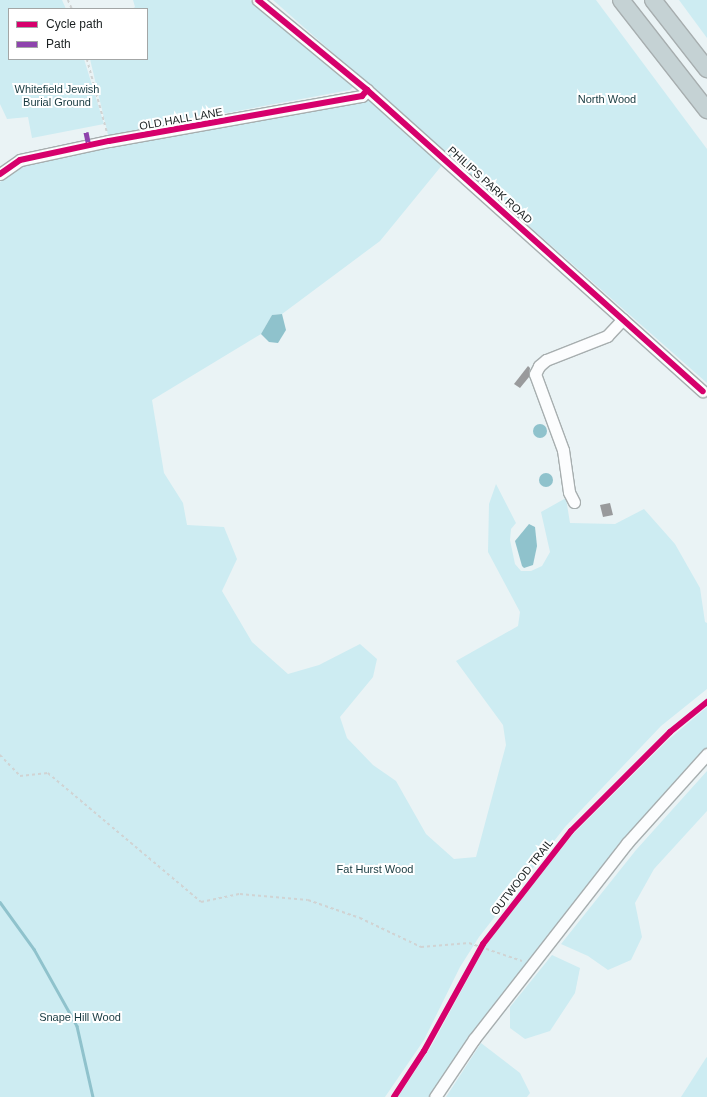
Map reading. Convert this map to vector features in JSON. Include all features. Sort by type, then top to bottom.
[{"type":"highway","points":[[621,0],[707,110]]},
{"type":"highway","points":[[653,0],[707,69]]},
{"type":"street","name":"PHILIPS PARK ROAD","points":[[258,0],[367,90],[703,391]]},
{"type":"street","name":"OLD HALL LANE","points":[[0,174],[20,160],[109,141],[362,96],[367,90]]},
{"type":"street","points":[[574,502],[569,492],[563,450],[535,374],[539,366],[546,360],[607,336],[623,319]]},
{"type":"street","points":[[435,1097],[474,1039],[627,843],[707,754]]},
{"type":"path","points":[[87,60],[109,141]]},
{"type":"path","points":[[0,755],[20,776],[48,773],[201,902],[240,894],[308,900],[360,918],[421,947],[468,943],[533,965]]},
{"type":"path","points":[[475,957],[488,938]]},
{"type":"green space","name":"Whitefield Jewish Burial Ground","points":[[0,0],[62,0],[66,8],[8,8],[8,60],[84,60],[104,124],[32,138],[28,117],[7,119],[0,104]]},
{"type":"green space","points":[[133,0],[250,0],[351,81],[353,87],[350,90],[108,135],[90,60],[148,60],[148,8],[134,8],[135,7]]},
{"type":"green space","name":"North Wood","points":[[273,0],[596,0],[707,149],[707,383]]},
{"type":"green space","points":[[679,0],[707,0],[707,38]]},
{"type":"green space","points":[[371,98],[443,164],[380,241],[282,314],[272,315],[261,334],[152,400],[164,473],[183,503],[187,525],[224,527],[237,559],[222,591],[252,642],[288,674],[319,665],[360,644],[377,659],[373,677],[340,717],[347,738],[373,765],[396,781],[426,834],[454,859],[476,857],[506,745],[503,725],[456,661],[518,626],[520,612],[488,552],[489,504],[496,484],[516,523],[511,529],[510,540],[515,564],[521,571],[531,571],[542,566],[550,552],[541,512],[566,498],[570,523],[615,524],[644,509],[675,544],[700,588],[705,622],[707,623],[707,689],[661,726],[565,827],[479,937],[460,967],[424,1040],[385,1097],[0,1097],[0,182],[25,164]]},
{"type":"green space","points":[[707,707],[707,749],[433,1097],[398,1097],[432,1045],[486,945],[572,835],[668,740]]},
{"type":"green space","points":[[707,771],[707,811],[654,869],[635,903],[642,937],[631,960],[608,970],[588,956],[561,944],[636,850]]},
{"type":"green space","points":[[552,955],[580,968],[575,993],[550,1031],[525,1039],[510,1028],[510,1007]]},
{"type":"green space","points":[[481,1043],[520,1073],[530,1093],[527,1097],[446,1097]]},
{"type":"green space","points":[[707,1057],[707,1097],[681,1097],[706,1058]]},
{"type":"shaded area","points":[[282,314],[286,330],[278,343],[269,342],[261,334],[272,315]]},
{"type":"shaded area","points":[[537,424],[543,424],[547,428],[547,434],[543,438],[537,438],[533,434],[533,428]]},
{"type":"shaded area","points":[[546,473],[551,475],[553,480],[551,485],[546,487],[541,485],[539,480],[541,475]]},
{"type":"shaded area","points":[[529,524],[535,527],[537,546],[533,565],[524,568],[522,566],[515,541]]},
{"type":"building","points":[[528,366],[530,368],[529,377],[520,388],[514,384]]},
{"type":"building","points":[[610,503],[613,515],[603,517],[600,505]]},
{"type":"waterway","points":[[0,902],[34,949],[77,1026],[93,1097]]},
{"type":"marked path","points":[[86,132],[89,146]]},
{"type":"cycle path","points":[[258,0],[367,90],[703,391]]},
{"type":"cycle path","points":[[0,174],[20,160],[109,141],[362,96],[367,90]]},
{"type":"cycle path","name":"OUTWOOD TRAIL","points":[[394,1097],[424,1051],[483,944],[571,831],[670,732],[707,702]]},
{"type":"park label","name":"Fat Hurst Wood","points":[[375,869]]},
{"type":"park label","name":"Snape Hill Wood","points":[[80,1017]]}]
